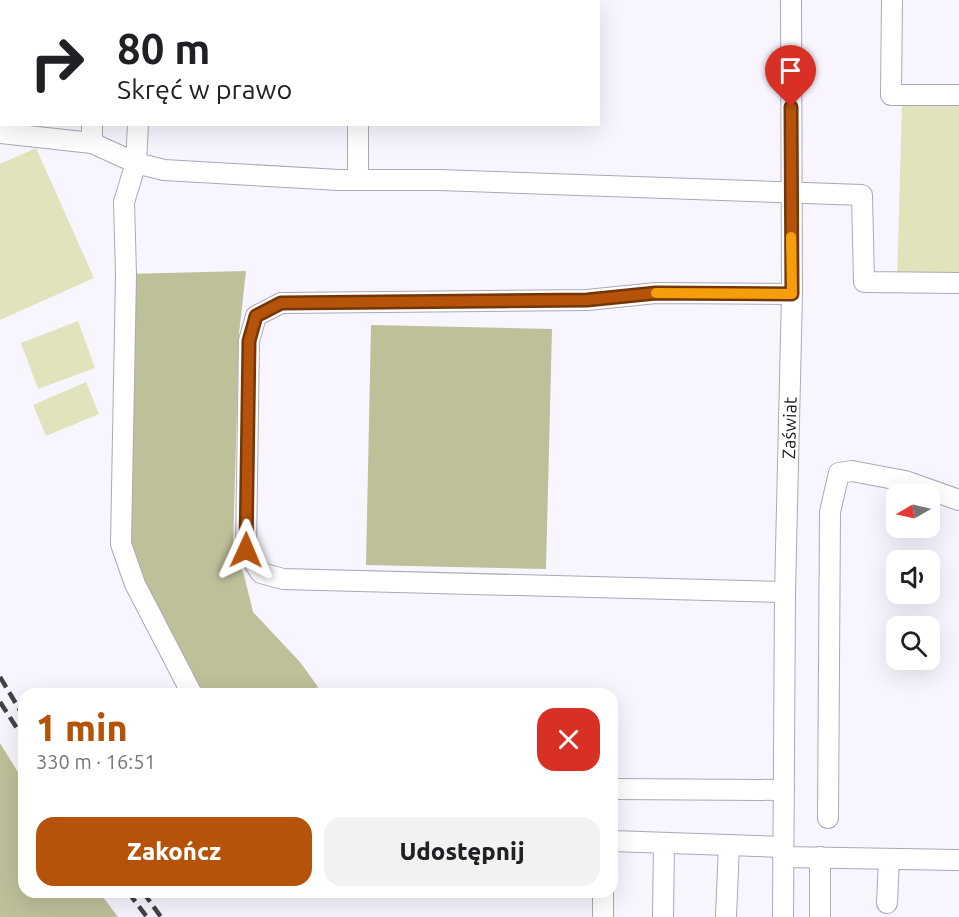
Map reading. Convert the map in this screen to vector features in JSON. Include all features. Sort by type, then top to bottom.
[{"type":"street","name":"Zaświat","points":[[783,917],[785,592],[792,294],[791,0]]},
{"type":"street","points":[[892,0],[891,95],[959,94]]},
{"type":"street","points":[[138,126],[136,163],[124,202],[126,274],[121,544],[135,584],[189,688]]},
{"type":"street","points":[[358,126],[358,180]]},
{"type":"street","points":[[0,134],[92,134],[136,163],[164,170],[328,180],[500,182],[862,195],[864,282],[959,283]]},
{"type":"street","points":[[785,592],[283,579],[261,573],[246,550],[249,341],[256,316],[281,303],[587,300],[656,293],[792,294]]},
{"type":"street","points":[[828,818],[830,512],[839,473],[852,471],[905,481],[959,500]]},
{"type":"street","points":[[618,789],[784,790]]},
{"type":"street","points":[[618,841],[729,845],[820,857],[959,860]]},
{"type":"street","points":[[663,917],[664,843]]},
{"type":"street","points":[[726,917],[729,845]]},
{"type":"street","points":[[820,857],[820,917]]},
{"type":"street","points":[[887,903],[889,859]]},
{"type":"street","points":[[603,898],[603,917]]},
{"type":"green space","points":[[902,103],[959,104],[959,283],[897,282]]},
{"type":"green space","points":[[36,148],[94,278],[0,320],[0,164]]},
{"type":"green space","points":[[246,271],[239,334],[233,550],[244,575],[253,612],[300,662],[317,688],[189,688],[121,544],[126,274]]},
{"type":"green space","points":[[78,321],[95,368],[38,389],[21,343]]},
{"type":"green space","points":[[371,325],[552,329],[546,569],[366,565]]},
{"type":"green space","points":[[86,382],[99,414],[46,436],[33,405]]},
{"type":"green space","points":[[0,743],[18,772],[18,898],[104,898],[118,917],[0,917]]},
{"type":"railway","points":[[0,677],[18,707]]},
{"type":"railway","points":[[0,702],[18,730]]},
{"type":"railway","points":[[133,898],[147,917]]},
{"type":"railway","points":[[147,898],[161,917]]},
{"type":"slow traffic","points":[[656,293],[792,294],[791,237]]},
{"type":"route","points":[[246,550],[249,341],[256,316],[281,303],[587,300],[656,293],[792,294],[791,107]]}]
